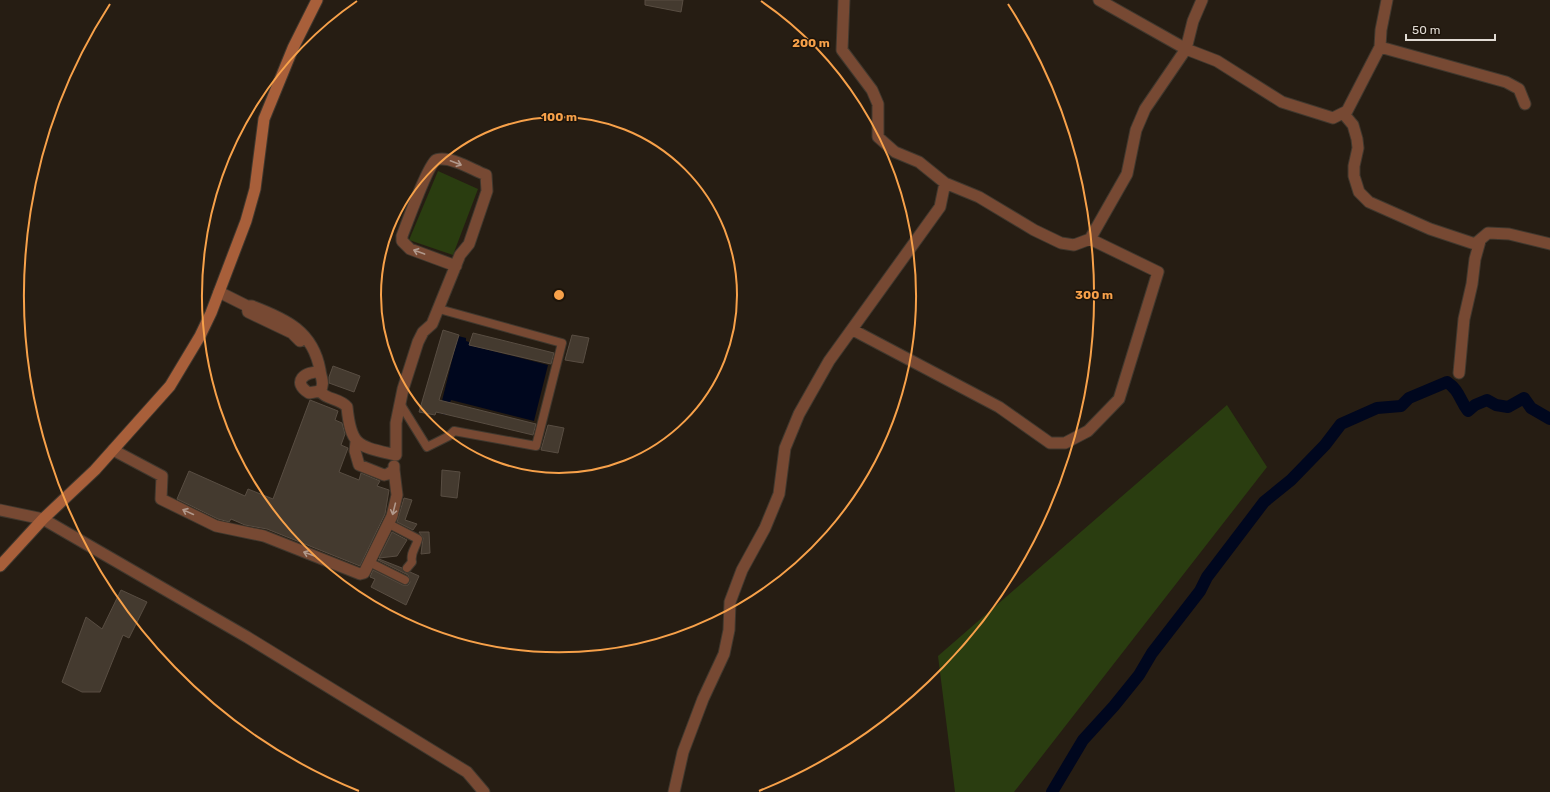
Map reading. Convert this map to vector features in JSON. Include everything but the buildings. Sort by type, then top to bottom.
[{"type":"main road","points":[[0,566],[43,519],[95,470],[170,386],[200,336],[219,292],[246,221],[255,189],[264,119],[293,48],[317,0]]},
{"type":"street","points":[[844,0],[842,50],[872,90],[878,104],[878,137],[895,152],[919,162],[945,183],[978,197],[1034,230],[1061,243],[1074,245],[1090,239],[1126,174],[1136,130],[1145,109],[1186,49],[1193,21],[1202,0]]},
{"type":"street","points":[[1099,0],[1186,49],[1217,61],[1282,102],[1333,118],[1347,111],[1380,47],[1381,30],[1387,0]]},
{"type":"street","points":[[1380,47],[1506,82],[1519,90],[1525,104]]},
{"type":"street","points":[[1343,113],[1353,125],[1357,139],[1358,148],[1354,176],[1359,192],[1369,202],[1430,229],[1476,244],[1488,233],[1509,234],[1550,244]]},
{"type":"street","points":[[112,450],[162,476],[161,499],[216,526],[264,536],[360,574],[364,573],[381,536],[389,524],[397,495],[394,470],[396,456],[396,423],[401,405],[403,389],[420,337],[432,324],[439,309],[456,266],[460,255],[469,244],[487,191],[488,180],[486,175],[457,163],[441,159],[437,160],[433,164],[426,178],[402,236],[402,241],[410,249],[456,266]]},
{"type":"street","points":[[674,792],[683,752],[703,699],[724,654],[729,630],[730,602],[742,570],[765,528],[780,494],[785,448],[799,414],[829,361],[853,330],[940,207],[945,183]]},
{"type":"street","points":[[853,330],[999,407],[1050,443],[1065,443],[1088,431],[1119,399],[1158,272],[1090,239]]},
{"type":"street","points":[[1459,373],[1464,319],[1472,284],[1475,259],[1480,241]]},
{"type":"street","points":[[219,292],[247,306],[258,308],[284,319],[295,326],[317,355],[323,383],[320,391]]},
{"type":"street","points":[[401,405],[427,447],[449,436],[454,431],[536,446],[562,343],[439,309]]},
{"type":"street","points":[[320,372],[308,373],[301,378],[300,382],[304,390],[309,393],[320,391]]},
{"type":"street","points":[[320,391],[322,395],[344,403],[347,407],[352,436],[356,442],[396,456]]},
{"type":"street","points":[[356,442],[355,452],[359,465],[384,474],[394,470]]},
{"type":"street","points":[[0,510],[43,519],[247,637],[467,772],[484,792]]},
{"type":"street","points":[[389,524],[418,539],[411,554],[412,562],[407,568]]},
{"type":"street","points":[[369,562],[405,580]]},
{"type":"green space","points":[[438,171],[478,189],[453,255],[409,240]]},
{"type":"green space","points":[[1227,405],[1267,467],[1014,792],[955,792],[938,656]]},
{"type":"water","points":[[458,336],[466,338],[469,345],[548,365],[534,421],[451,400],[446,415],[439,413]]},
{"type":"waterway","points":[[1052,792],[1083,740],[1114,706],[1139,675],[1152,653],[1200,591],[1207,577],[1264,502],[1291,480],[1325,445],[1341,424],[1377,408],[1401,406],[1409,398],[1447,382],[1457,392],[1468,411],[1475,405],[1487,400],[1496,405],[1508,407],[1524,398],[1531,408],[1550,419]]}]
